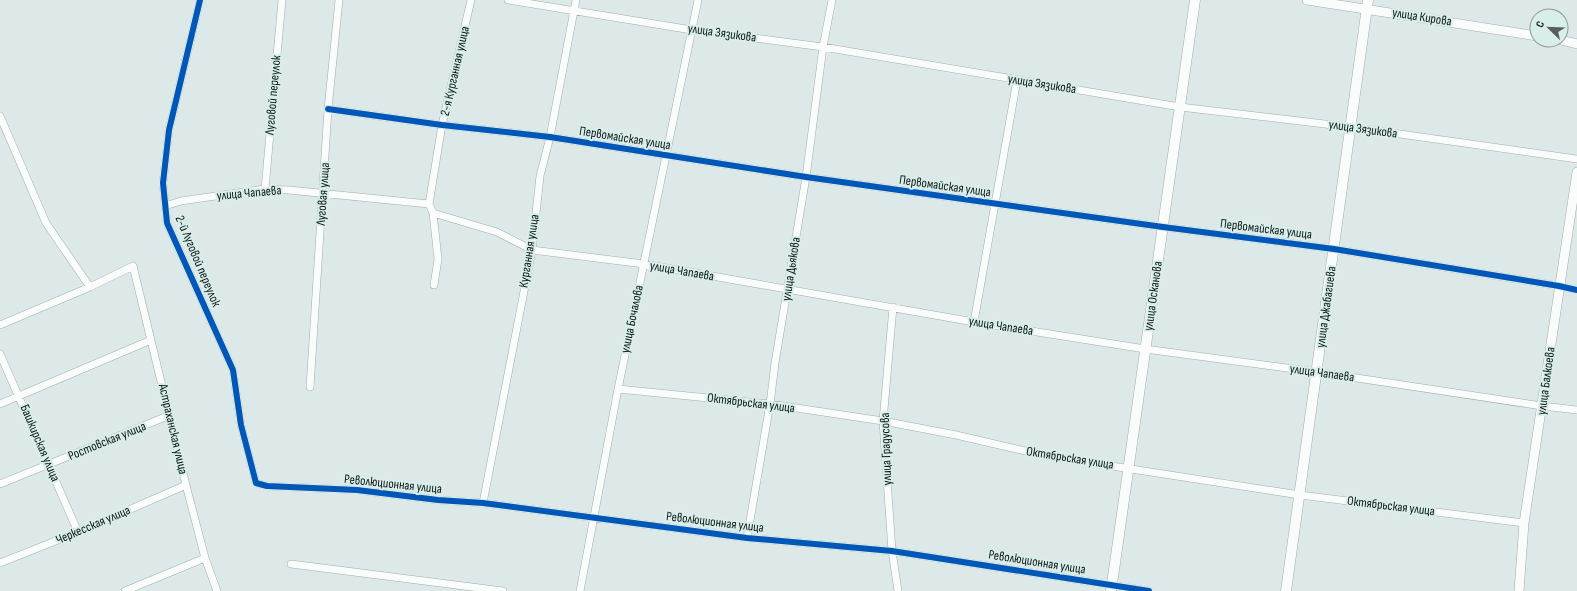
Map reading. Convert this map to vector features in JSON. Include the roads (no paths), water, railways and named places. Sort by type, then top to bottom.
[{"type":"main road","name":"улица Осканова","points":[[1111,588],[1195,0]]},
{"type":"main road","name":"улица Джабагиева","points":[[1286,591],[1368,4]]},
{"type":"street","name":"2-й Луговой переулок","points":[[200,0],[169,130],[163,183],[167,223],[233,370],[241,425],[256,483],[267,486],[277,486]]},
{"type":"street","name":"Луговой переулок","points":[[265,189],[282,0]]},
{"type":"street","name":"Луговая улица","points":[[310,388],[328,109],[339,0]]},
{"type":"street","name":"2-я Курганная улица","points":[[429,204],[442,126],[471,0]]},
{"type":"street","name":"улица Зязикова","points":[[508,0],[692,30],[823,47],[1180,107],[1350,127],[1577,159]]},
{"type":"street","name":"Курганная улица","points":[[483,503],[532,250],[540,176],[550,137],[576,0]]},
{"type":"street","name":"улица Бочалова","points":[[580,591],[618,389],[698,0]]},
{"type":"street","name":"улица Дьякова","points":[[747,538],[806,177],[823,47],[832,0]]},
{"type":"street","name":"улица Кирова","points":[[1307,0],[1368,4],[1529,34]]},
{"type":"street","points":[[974,322],[1017,80]]},
{"type":"street","name":"Первомайская улица","points":[[328,109],[442,126],[550,137],[666,156],[994,204],[1334,249],[1577,290]]},
{"type":"street","points":[[0,116],[46,224],[90,287],[0,325]]},
{"type":"street","name":"улица Балкоева","points":[[1519,591],[1524,523],[1577,172]]},
{"type":"street","name":"улица Чапаева","points":[[165,206],[181,201],[265,189],[323,193],[429,204]]},
{"type":"street","points":[[429,204],[433,213],[438,259],[434,285]]},
{"type":"street","name":"улица Чапаева","points":[[433,213],[497,232],[532,250],[644,264],[974,322],[1145,349],[1317,372],[1577,410]]},
{"type":"street","name":"Астраханская улица","points":[[90,287],[133,266],[186,485],[205,558],[217,591]]},
{"type":"street","name":"улица Градусова","points":[[893,307],[883,421],[892,551],[898,591]]},
{"type":"street","points":[[0,404],[151,340]]},
{"type":"street","name":"Башкирская улица","points":[[0,354],[20,396],[78,532]]},
{"type":"street","name":"Октябрьская улица","points":[[618,389],[770,404],[883,421],[956,435],[1046,456],[1300,495],[1524,523]]},
{"type":"street","name":"Ростовская улица","points":[[0,484],[170,415]]},
{"type":"street","name":"Черкесская улица","points":[[0,563],[78,532],[186,485]]},
{"type":"street","name":"Революционная улица","points":[[277,486],[356,490],[438,500],[483,503],[747,538],[892,551],[1111,588],[1149,591]]},
{"type":"street","points":[[125,591],[205,558]]},
{"type":"street","points":[[290,564],[503,591]]}]
